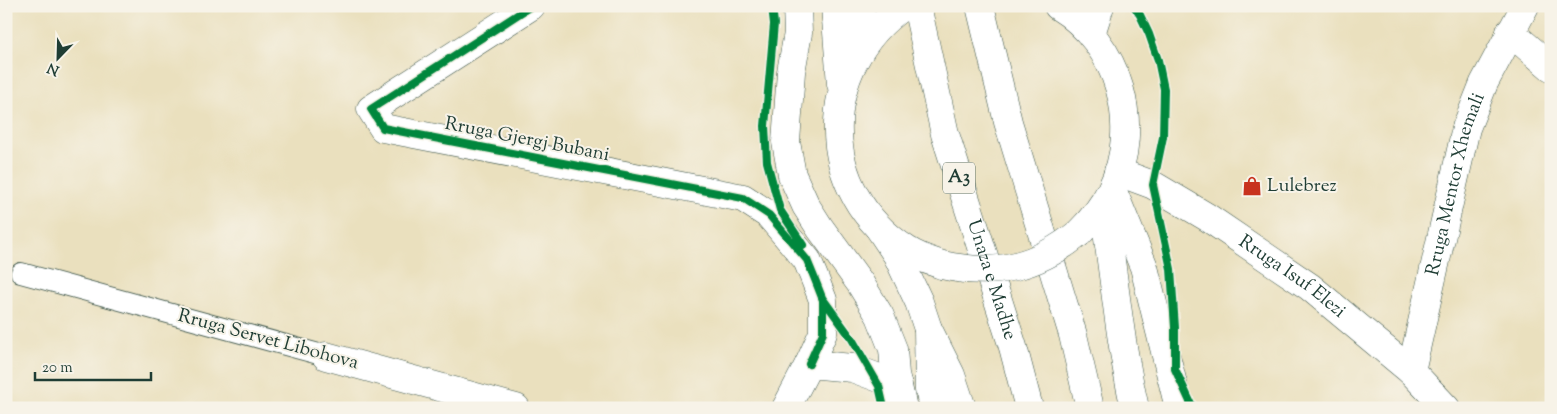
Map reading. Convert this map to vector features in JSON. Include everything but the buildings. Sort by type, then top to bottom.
[{"type":"main road","name":"Rruga Gjergj Bubani","points":[[532,6],[371,109],[383,128],[743,198],[769,215],[807,260],[823,300],[823,333],[808,364]]},
{"type":"main road","points":[[798,6],[798,33],[791,72],[786,142],[792,175],[811,213],[860,283],[880,316],[893,349],[900,396]]},
{"type":"main road","points":[[835,6],[842,91]]},
{"type":"main road","points":[[860,6],[865,42]]},
{"type":"main road","name":"Unaza e Madhe","points":[[917,6],[945,134],[1013,347],[1029,408]]},
{"type":"main road","points":[[980,6],[1008,122],[1073,335],[1090,408]]},
{"type":"main road","name":"Rruga Mentor Xhemali","points":[[1411,371],[1466,128],[1484,83],[1525,6]]},
{"type":"main road","points":[[897,11],[865,42],[855,58],[842,91],[838,128],[842,164],[856,199],[897,255],[919,302],[928,329],[951,375],[962,408]]},
{"type":"main road","points":[[1080,15],[1111,64],[1123,99],[1125,136],[1111,189],[1113,270],[1119,323],[1130,386],[1136,408]]},
{"type":"main road","points":[[1510,32],[1551,67]]},
{"type":"main road","name":"Rruga Isuf Elezi","points":[[1111,189],[1153,185],[1207,217],[1310,287],[1411,371],[1446,408]]},
{"type":"main road","points":[[879,228],[908,250],[942,265],[978,270],[1014,267],[1032,262],[1065,245],[1079,233],[1111,189]]},
{"type":"main road","points":[[1111,189],[1144,267],[1178,408]]},
{"type":"main road","points":[[928,329],[929,390],[934,408]]},
{"type":"main road","name":"Rruga Servet Libohova","points":[[326,356],[516,408]]},
{"type":"main road","points":[[786,408],[808,364],[852,368],[900,396]]},
{"type":"lane","name":"Rruga Servet Libohova","points":[[20,272],[326,356]]},
{"type":"cycle path","points":[[531,6],[371,109],[383,128],[743,198],[769,215],[807,260],[814,277],[823,300],[823,333],[809,364]]},
{"type":"cycle path","points":[[772,6],[774,24],[765,126],[767,162],[780,210],[803,245]]},
{"type":"cycle path","points":[[1134,6],[1149,34],[1158,60],[1164,89],[1163,137],[1153,185],[1171,269],[1175,328],[1175,369],[1193,408]]},
{"type":"cycle path","points":[[823,299],[852,339],[879,386],[884,408]]},
{"type":"place","name":"Lulebrez","points":[[1252,186]]}]
